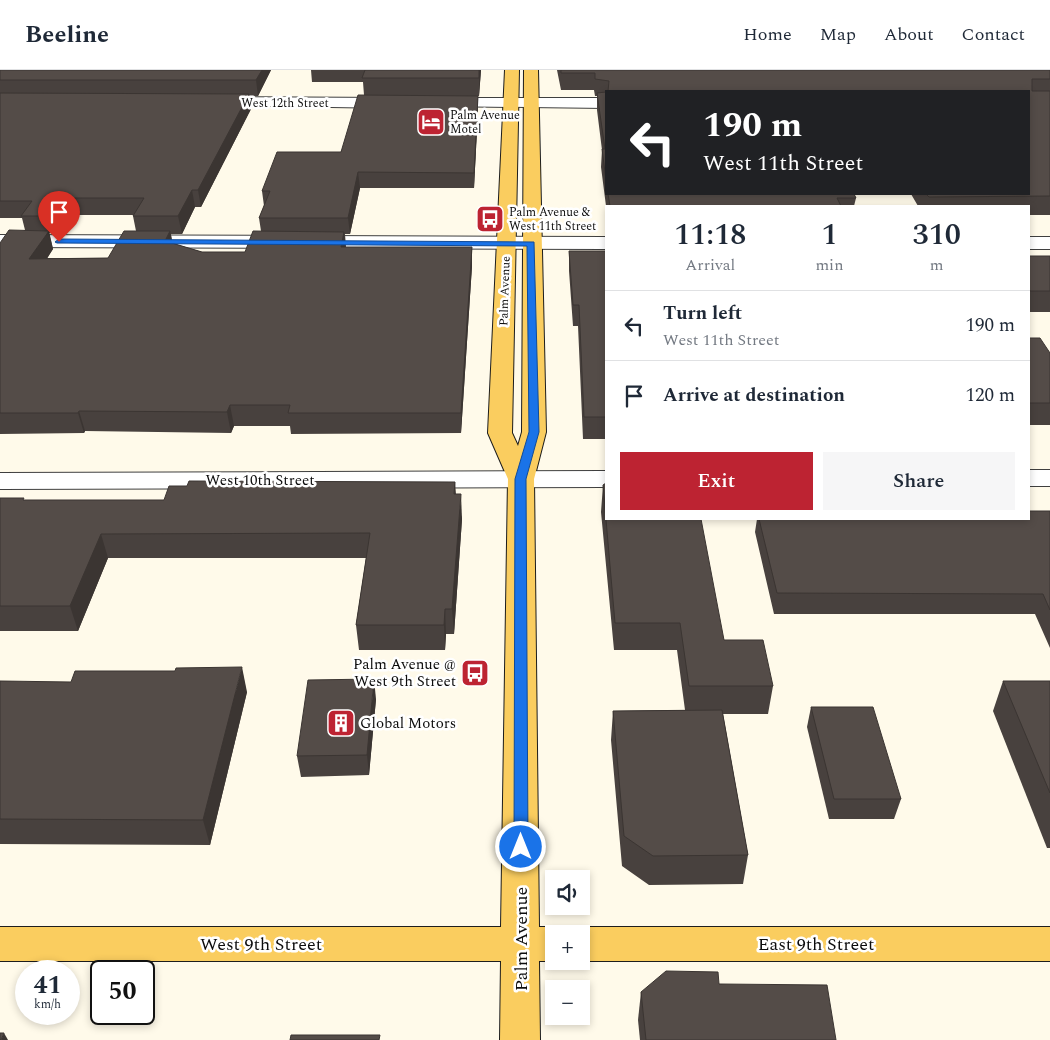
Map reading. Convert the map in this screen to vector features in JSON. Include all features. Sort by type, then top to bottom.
[{"type":"main road","name":"Palm Avenue","points":[[512,70],[500,433],[521,479]]},
{"type":"main road","name":"Palm Avenue","points":[[520,1040],[537,944],[521,479],[534,432],[531,70]]},
{"type":"main road","name":"West 9th Street","points":[[0,944],[537,944]]},
{"type":"main road","name":"East 9th Street","points":[[590,944],[1050,944]]},
{"type":"street","name":"West 12th Street","points":[[196,102],[409,103]]},
{"type":"street","points":[[428,103],[605,103]]},
{"type":"street","points":[[0,242],[605,243]]},
{"type":"street","points":[[1030,243],[1050,243]]},
{"type":"street","points":[[1030,478],[1050,478]]},
{"type":"street","name":"West 10th Street","points":[[0,481],[605,479]]},
{"type":"building","points":[[0,70],[262,70],[256,80],[0,80]]},
{"type":"building","points":[[365,70],[479,70],[479,78],[362,78]]},
{"type":"building","points":[[561,70],[1050,70],[1050,79],[1032,79],[1032,91],[1050,91],[1050,196],[929,197],[927,195],[1030,195],[1030,90],[608,90],[609,81],[595,79],[595,73],[561,73]]},
{"type":"building","points":[[605,92],[605,149],[597,93]]},
{"type":"building","points":[[0,93],[249,94],[198,190],[192,190],[178,216],[133,216],[144,198],[72,198],[59,216],[21,216],[32,201],[0,201]]},
{"type":"building","points":[[358,95],[478,96],[474,173],[358,172],[348,218],[259,218],[270,191],[262,191],[277,152],[341,152]]},
{"type":"building","points":[[602,149],[605,149],[605,172]]},
{"type":"building","points":[[608,195],[854,195],[856,198],[837,198],[840,205],[610,205]]},
{"type":"building","points":[[9,230],[49,231],[29,259],[108,258],[124,231],[170,231],[165,241],[202,252],[245,252],[253,231],[344,232],[341,247],[472,247],[461,413],[288,413],[290,405],[230,405],[227,412],[79,411],[78,413],[0,413],[0,243]]},
{"type":"building","points":[[569,251],[605,251],[605,417],[584,417],[579,305],[573,305]]},
{"type":"building","points":[[1030,256],[1050,256],[1050,291],[1030,291]]},
{"type":"building","points":[[1030,338],[1040,338],[1050,353],[1050,403],[1030,403]]},
{"type":"building","points":[[189,481],[455,482],[454,494],[461,494],[452,609],[445,609],[444,625],[356,625],[370,533],[101,534],[70,606],[0,606],[0,498],[24,498],[23,500],[164,500],[169,486],[187,486]]},
{"type":"building","points":[[605,484],[605,508],[603,485]]},
{"type":"building","points":[[1030,511],[1050,511],[1050,610],[1043,594],[777,593],[759,520],[1030,520]]},
{"type":"building","points":[[606,520],[701,520],[724,640],[763,640],[773,686],[689,686],[680,623],[615,623]]},
{"type":"building","points":[[242,667],[203,820],[0,819],[0,681],[71,682],[75,671],[175,671],[176,668]]},
{"type":"building","points":[[374,679],[367,755],[297,756],[308,680]]},
{"type":"building","points":[[1003,681],[1050,681],[1050,793]]},
{"type":"building","points":[[811,707],[873,707],[901,799],[834,799]]},
{"type":"building","points":[[722,710],[748,855],[653,856],[624,836],[613,711]]},
{"type":"building","points":[[666,971],[718,972],[719,984],[827,985],[836,1040],[646,1040],[641,992]]},
{"type":"building","points":[[0,1033],[4,1033],[1,1040],[0,1040]]},
{"type":"building","points":[[291,1035],[380,1035],[379,1040],[290,1040]]},
{"type":"place","name":"Palm Avenue Motel","points":[[431,122]]},
{"type":"place","name":"Palm Avenue & West 11th Street","points":[[490,219]]},
{"type":"place","name":"Palm Avenue @ West 9th Street","points":[[475,673]]},
{"type":"place","name":"Global Motors","points":[[341,723]]},
{"type":"route","points":[[59,242],[531,243],[534,432],[521,479],[521,847]]}]
